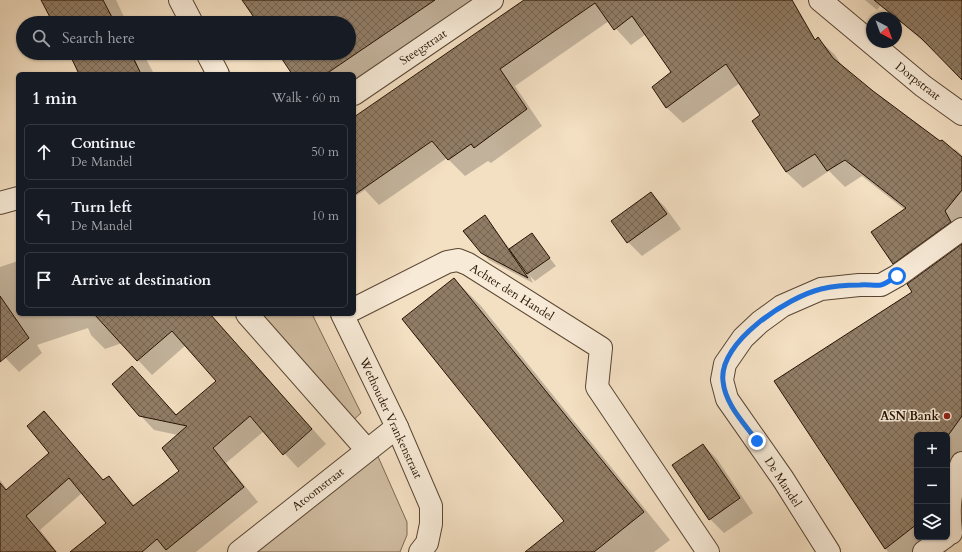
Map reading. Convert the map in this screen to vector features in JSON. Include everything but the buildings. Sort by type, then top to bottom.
[{"type":"street","points":[[180,0],[188,16]]},
{"type":"street","name":"Steegstraat","points":[[356,93],[492,0]]},
{"type":"street","name":"Dorpstraat","points":[[820,0],[917,81],[962,114]]},
{"type":"street","points":[[211,60],[217,72]]},
{"type":"street","points":[[0,204],[16,199]]},
{"type":"street","name":"De Mandel","points":[[829,552],[782,479],[727,399],[722,380],[725,364],[743,338],[760,322],[782,306],[821,289],[859,285],[881,285],[897,276],[962,229]]},
{"type":"street","name":"Achter den Handel","points":[[356,308],[447,262],[458,260],[468,264],[601,348],[597,387],[708,552]]},
{"type":"street","points":[[249,316],[367,450]]},
{"type":"street","name":"Wethouder Vrankenstraat","points":[[346,316],[397,426],[431,506],[426,540]]},
{"type":"street","name":"Atoomstraat","points":[[239,552],[397,426]]},
{"type":"street","points":[[924,552],[951,535],[949,509],[952,485],[962,463]]},
{"type":"shaded area","points":[[257,316],[313,316],[361,413],[350,423]]},
{"type":"shaded area","points":[[376,452],[407,522],[407,535],[400,552],[254,552]]},
{"type":"place","name":"ASN Bank","points":[[947,416]]},
{"type":"route","points":[[757,441],[727,399],[722,380],[725,364],[743,338],[760,322],[782,306],[821,289],[859,285],[881,285],[897,276]]}]
